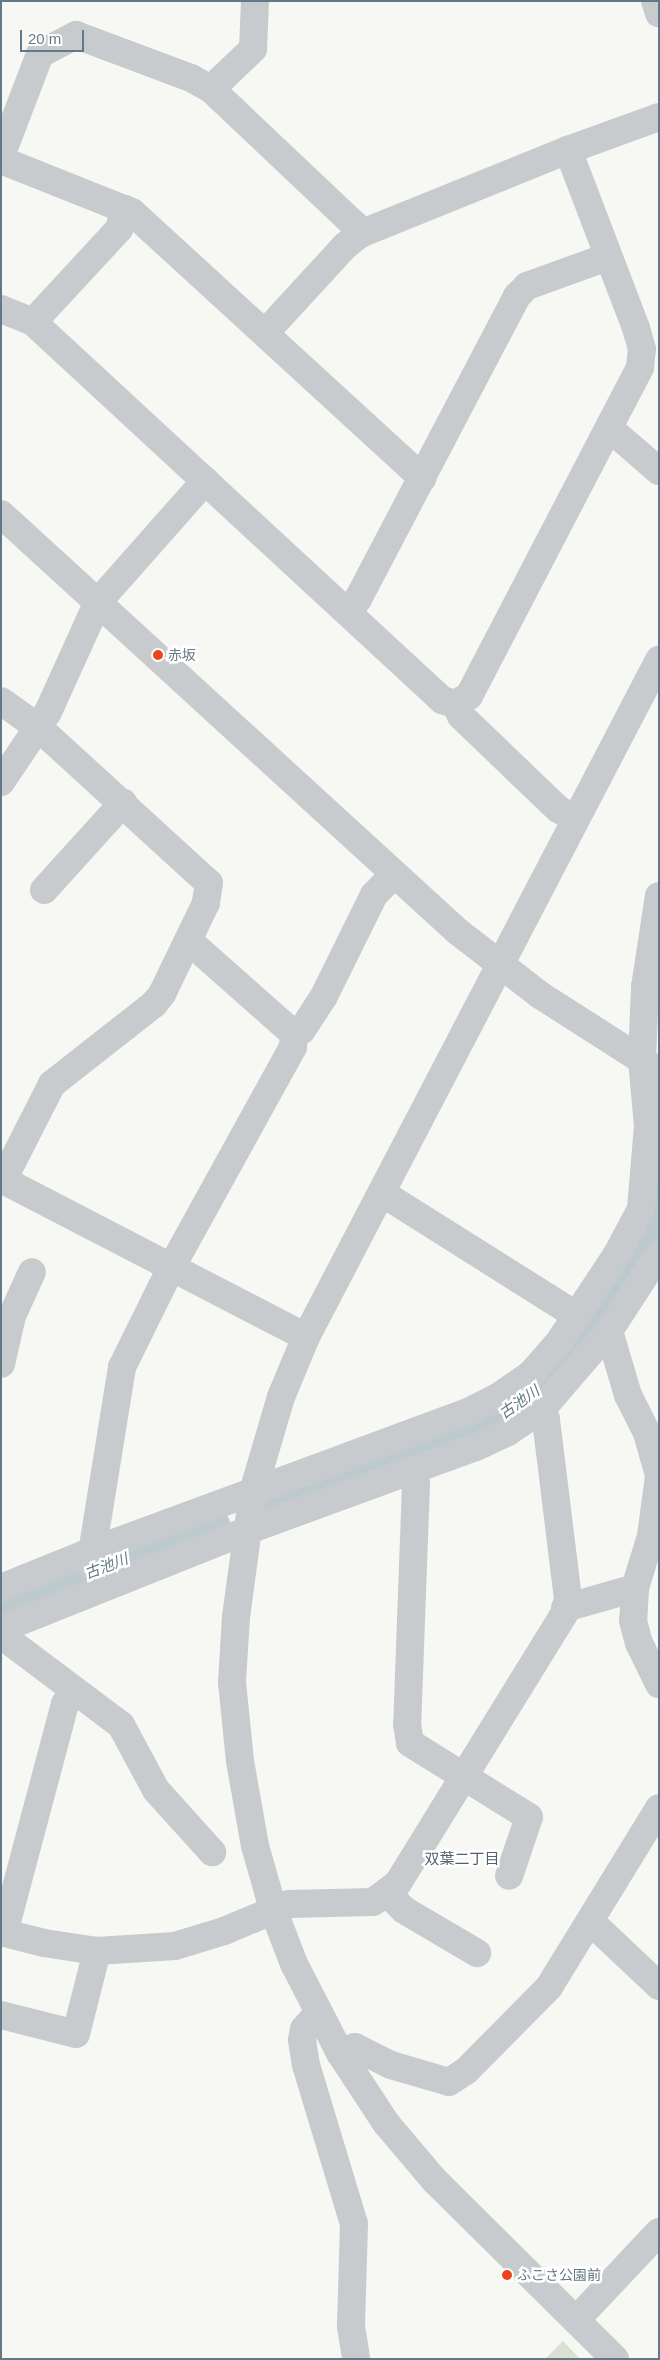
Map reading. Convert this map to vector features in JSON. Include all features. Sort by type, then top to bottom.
[{"type":"street","points":[[211,89],[253,49],[255,1]]},
{"type":"street","points":[[655,1],[659,12]]},
{"type":"street","points":[[360,234],[354,224],[211,89],[191,78],[76,35],[40,54],[1,158],[132,212],[422,478]]},
{"type":"street","points":[[265,333],[345,246],[360,234],[568,150],[659,117]]},
{"type":"street","points":[[455,704],[469,696],[640,367],[642,350],[568,150]]},
{"type":"street","points":[[33,322],[119,229],[126,210]]},
{"type":"street","points":[[348,611],[358,599],[516,296],[527,286],[607,257]]},
{"type":"street","points":[[1,309],[33,322],[348,611],[442,700],[455,704],[468,723],[558,809],[575,819]]},
{"type":"street","points":[[609,428],[659,471]]},
{"type":"street","points":[[1,782],[40,728],[98,602],[205,481]]},
{"type":"street","points":[[1,514],[394,874],[499,966],[650,1066]]},
{"type":"street","points":[[615,2359],[435,2181],[386,2122],[340,2053],[294,1964],[273,1909],[255,1846],[240,1761],[232,1682],[246,1531],[253,1492],[281,1397],[306,1337],[659,660]]},
{"type":"street","points":[[1,701],[40,728],[209,883],[206,903],[189,941],[154,1004],[52,1084],[44,1094],[3,1180],[306,1337]]},
{"type":"street","points":[[44,890],[123,803]]},
{"type":"street","points":[[294,1034],[302,1030],[324,996],[374,895],[394,874]]},
{"type":"street","points":[[1,1588],[90,1571],[246,1531],[421,1450],[531,1374],[559,1342],[577,1316],[618,1254],[641,1210],[648,1126],[650,1066],[645,987],[659,896]]},
{"type":"street","points":[[189,941],[294,1034]]},
{"type":"street","points":[[90,1571],[122,1367],[171,1268],[292,1047],[294,1034]]},
{"type":"street","points":[[382,1193],[577,1316]]},
{"type":"street","points":[[1,1629],[90,1571],[253,1492],[421,1450],[508,1432],[540,1410],[609,1331],[659,1254]]},
{"type":"street","points":[[1,1364],[12,1316],[32,1272]]},
{"type":"street","points":[[609,1331],[628,1395],[647,1432],[659,1476],[657,1509],[636,1588],[633,1621],[639,1643],[659,1684]]},
{"type":"street","points":[[74,1691],[65,1704],[2,1933],[44,1943],[97,1950],[175,1946],[224,1931],[273,1909],[289,1904],[372,1902],[387,1893],[398,1883],[565,1608],[568,1599],[546,1419],[540,1410]]},
{"type":"street","points":[[421,1450],[416,1484],[407,1724],[410,1743],[529,1816],[509,1876]]},
{"type":"street","points":[[565,1608],[636,1588]]},
{"type":"street","points":[[1,1636],[121,1725],[156,1790],[212,1852]]},
{"type":"street","points":[[340,2053],[355,2047],[391,2065],[449,2082],[466,2070],[549,1987],[659,1808]]},
{"type":"street","points":[[387,1893],[404,1910],[477,1953]]},
{"type":"street","points":[[590,1921],[659,1986]]},
{"type":"street","points":[[1,2015],[76,2034],[97,1950]]},
{"type":"street","points":[[318,2013],[304,2028],[302,2040],[306,2065],[354,2224],[351,2326],[347,2357]]},
{"type":"street","points":[[576,2320],[659,2232]]},
{"type":"shaded area","points":[[563,2341],[580,2359],[545,2359]]},
{"type":"waterway","name":"古池川","points":[[279,1500],[499,1417],[539,1389],[589,1335],[640,1256],[659,1189]]},
{"type":"waterway","name":"古池川","points":[[1,1605],[211,1526]]},
{"type":"place","name":"赤坂","points":[[158,655]]},
{"type":"place","name":"ふこさ公園前","points":[[507,2275]]},
{"type":"district","name":"双葉二丁目","points":[[462,1859]]}]
